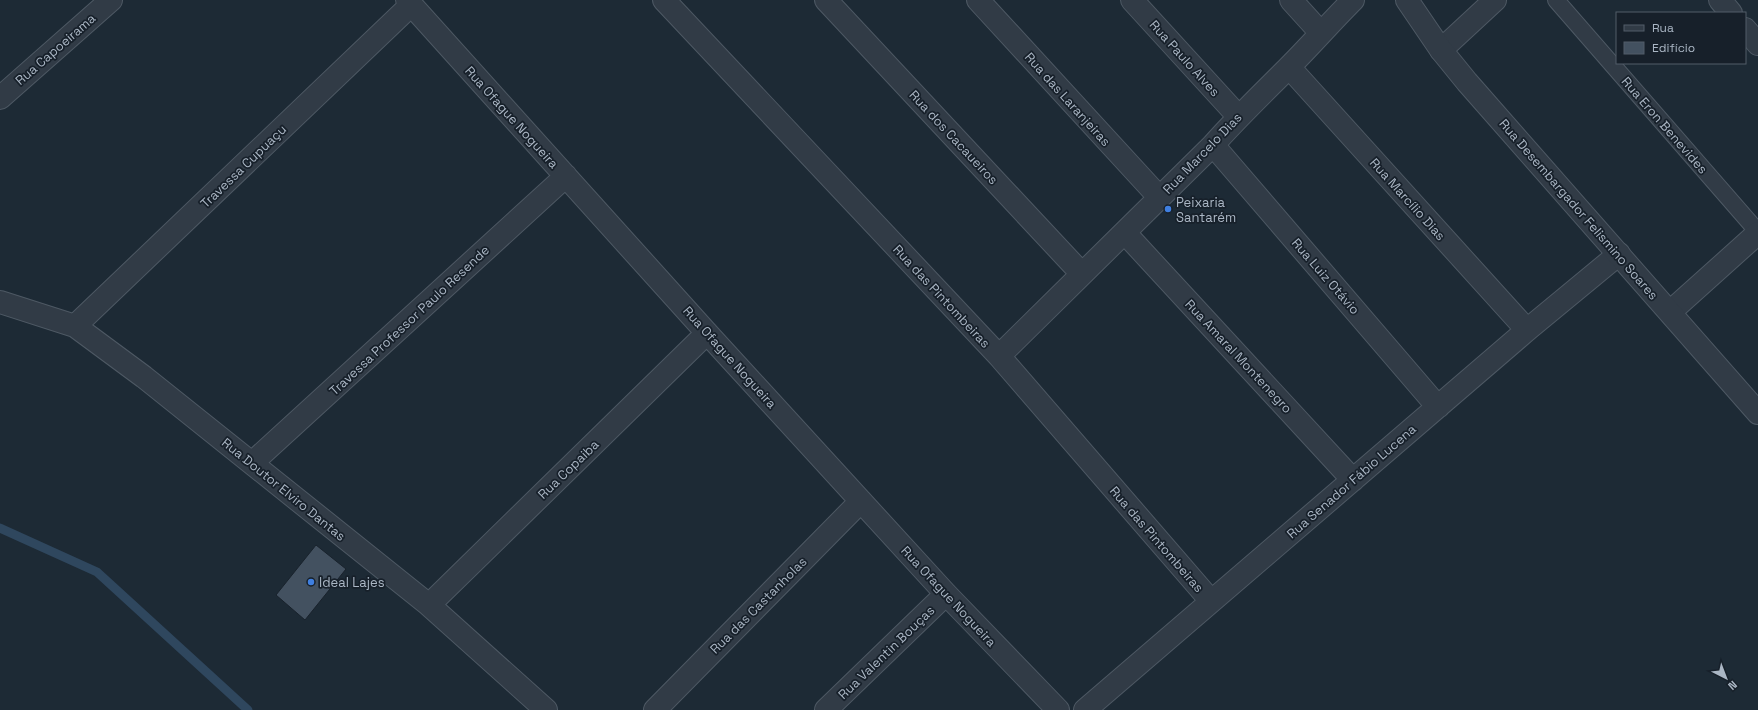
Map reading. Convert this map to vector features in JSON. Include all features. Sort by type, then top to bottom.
[{"type":"street","name":"Rua Capoeirama","points":[[0,98],[111,0]]},
{"type":"street","name":"Rua das Pintombeiras","points":[[664,0],[999,356],[1211,601]]},
{"type":"street","name":"Rua dos Cacaueiros","points":[[826,0],[1082,274]]},
{"type":"street","name":"Rua das Laranjeiras","points":[[978,0],[1159,197]]},
{"type":"street","name":"Rua Paulo Alves","points":[[1132,0],[1238,116]]},
{"type":"street","points":[[1291,0],[1320,32]]},
{"type":"street","name":"Rua Marcelo Dias","points":[[999,356],[1213,145],[1238,116],[1289,67],[1320,32],[1353,0]]},
{"type":"street","name":"Rua Desembargador Felismino Soares","points":[[1406,0],[1441,50],[1758,413]]},
{"type":"street","points":[[1441,50],[1495,0]]},
{"type":"street","points":[[1720,0],[1730,12]]},
{"type":"street","name":"Rua Ofague Nogueira","points":[[409,3],[707,333],[946,594],[1058,710]]},
{"type":"street","name":"Travessa Cupuaçu","points":[[75,326],[409,3]]},
{"type":"street","points":[[1746,30],[1758,44]]},
{"type":"street","name":"Rua Marcílio Dias","points":[[1289,67],[1527,330]]},
{"type":"street","name":"Rua Luiz Otávio","points":[[1213,145],[1438,407]]},
{"type":"street","name":"Travessa Professor Paulo Resende","points":[[252,463],[566,176]]},
{"type":"street","name":"Rua Amaral Montenegro","points":[[1125,233],[1353,480]]},
{"type":"street","points":[[1670,312],[1758,233]]},
{"type":"street","name":"Rua Senador Fábio Lucena","points":[[1085,710],[1527,330],[1619,254]]},
{"type":"street","name":"Rua Doutor Elviro Dantas","points":[[0,302],[75,326],[144,377],[429,605],[546,710]]},
{"type":"street","name":"Rua Copaiba","points":[[429,605],[707,333]]},
{"type":"street","name":"Rua das Castanholas","points":[[655,710],[861,500]]},
{"type":"street","name":"Rua Valentin Bouças","points":[[826,710],[946,594]]},
{"type":"lane","name":"Rua Eron Benevides","points":[[1556,0],[1758,233]]},
{"type":"building","name":"Ideal Lajes","points":[[316,545],[346,569],[305,620],[276,595]]},
{"type":"waterway","points":[[0,528],[97,572],[248,710]]},
{"type":"place","name":"Peixaria Santarém","points":[[1168,209]]},
{"type":"place","name":"Ideal Lajes","points":[[311,582]]}]
